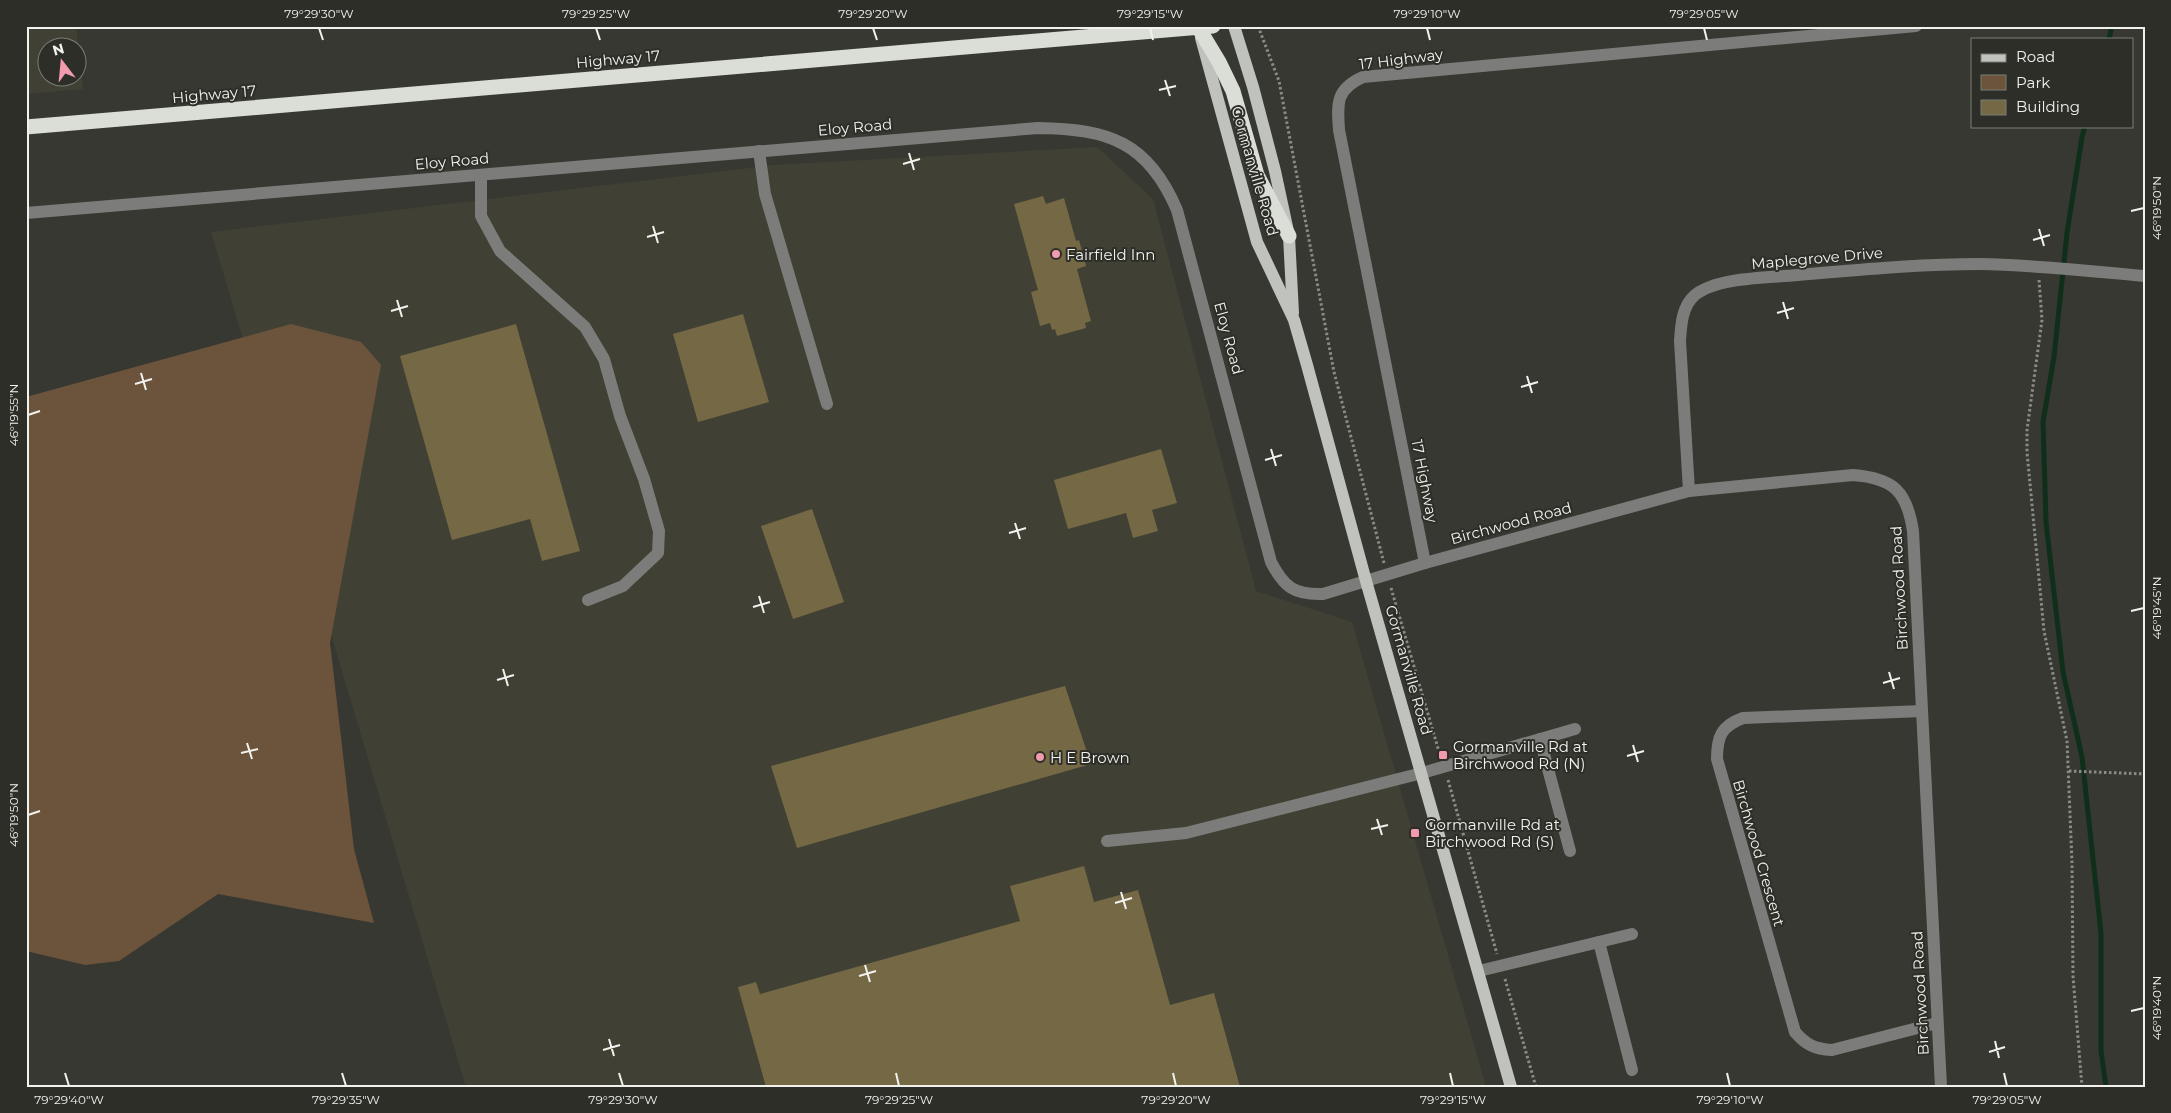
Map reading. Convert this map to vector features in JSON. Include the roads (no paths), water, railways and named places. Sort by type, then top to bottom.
[{"type":"highway","points":[[1203,27],[1233,91],[1256,175],[1288,236]]},
{"type":"highway","name":"Highway 17","points":[[26,127],[1203,27]]},
{"type":"main road","name":"Gormanville Road","points":[[1234,26],[1260,115],[1288,236],[1294,320]]},
{"type":"main road","name":"Gormanville Road","points":[[1203,27],[1257,242],[1294,320],[1366,581],[1511,1087]]},
{"type":"street","name":"17 Highway","points":[[1425,564],[1339,130],[1339,98],[1344,89],[1352,82],[1363,77],[1916,26]]},
{"type":"street","name":"Eloy Road","points":[[26,213],[1038,128],[1065,128],[1100,134],[1126,145],[1142,156],[1156,170],[1178,210],[1271,562],[1280,579],[1292,589],[1307,594],[1323,594],[1366,581]]},
{"type":"street","points":[[759,151],[765,194],[827,404]]},
{"type":"street","points":[[480,175],[481,216],[500,251],[585,327],[604,359],[620,416],[644,480],[659,530],[658,553],[623,586],[588,600]]},
{"type":"street","name":"Maplegrove Drive","points":[[1689,491],[1680,341],[1686,306],[1694,296],[1707,288],[1725,283],[1776,277],[1934,266],[2038,266],[2145,276]]},
{"type":"street","name":"Birchwood Road","points":[[1366,581],[1689,491],[1853,475],[1868,476],[1897,488],[1906,500],[1913,530],[1941,1087]]},
{"type":"street","name":"Birchwood Crescent","points":[[1922,711],[1742,718],[1732,722],[1722,731],[1717,744],[1717,759],[1795,1032],[1804,1043],[1817,1049],[1832,1050],[1938,1023]]},
{"type":"street","points":[[1107,841],[1186,833],[1422,772],[1575,729]]},
{"type":"street","points":[[1540,739],[1570,851]]},
{"type":"street","points":[[1479,971],[1632,934]]},
{"type":"street","points":[[1599,942],[1632,1070]]},
{"type":"waterway","points":[[2109,38],[2111,30]]},
{"type":"waterway","points":[[2084,128],[2067,233],[2054,357],[2043,422],[2046,522],[2063,672],[2082,757],[2101,933],[2101,1051],[2106,1087]]},
{"type":"place","name":"Fairfield Inn","points":[[1056,254]]},
{"type":"place","name":"Gormanville Rd at Birchwood Rd (N)","points":[[1443,755]]},
{"type":"place","name":"H E Brown","points":[[1040,757]]},
{"type":"place","name":"Gormanville Rd at Birchwood Rd (S)","points":[[1415,833]]}]
